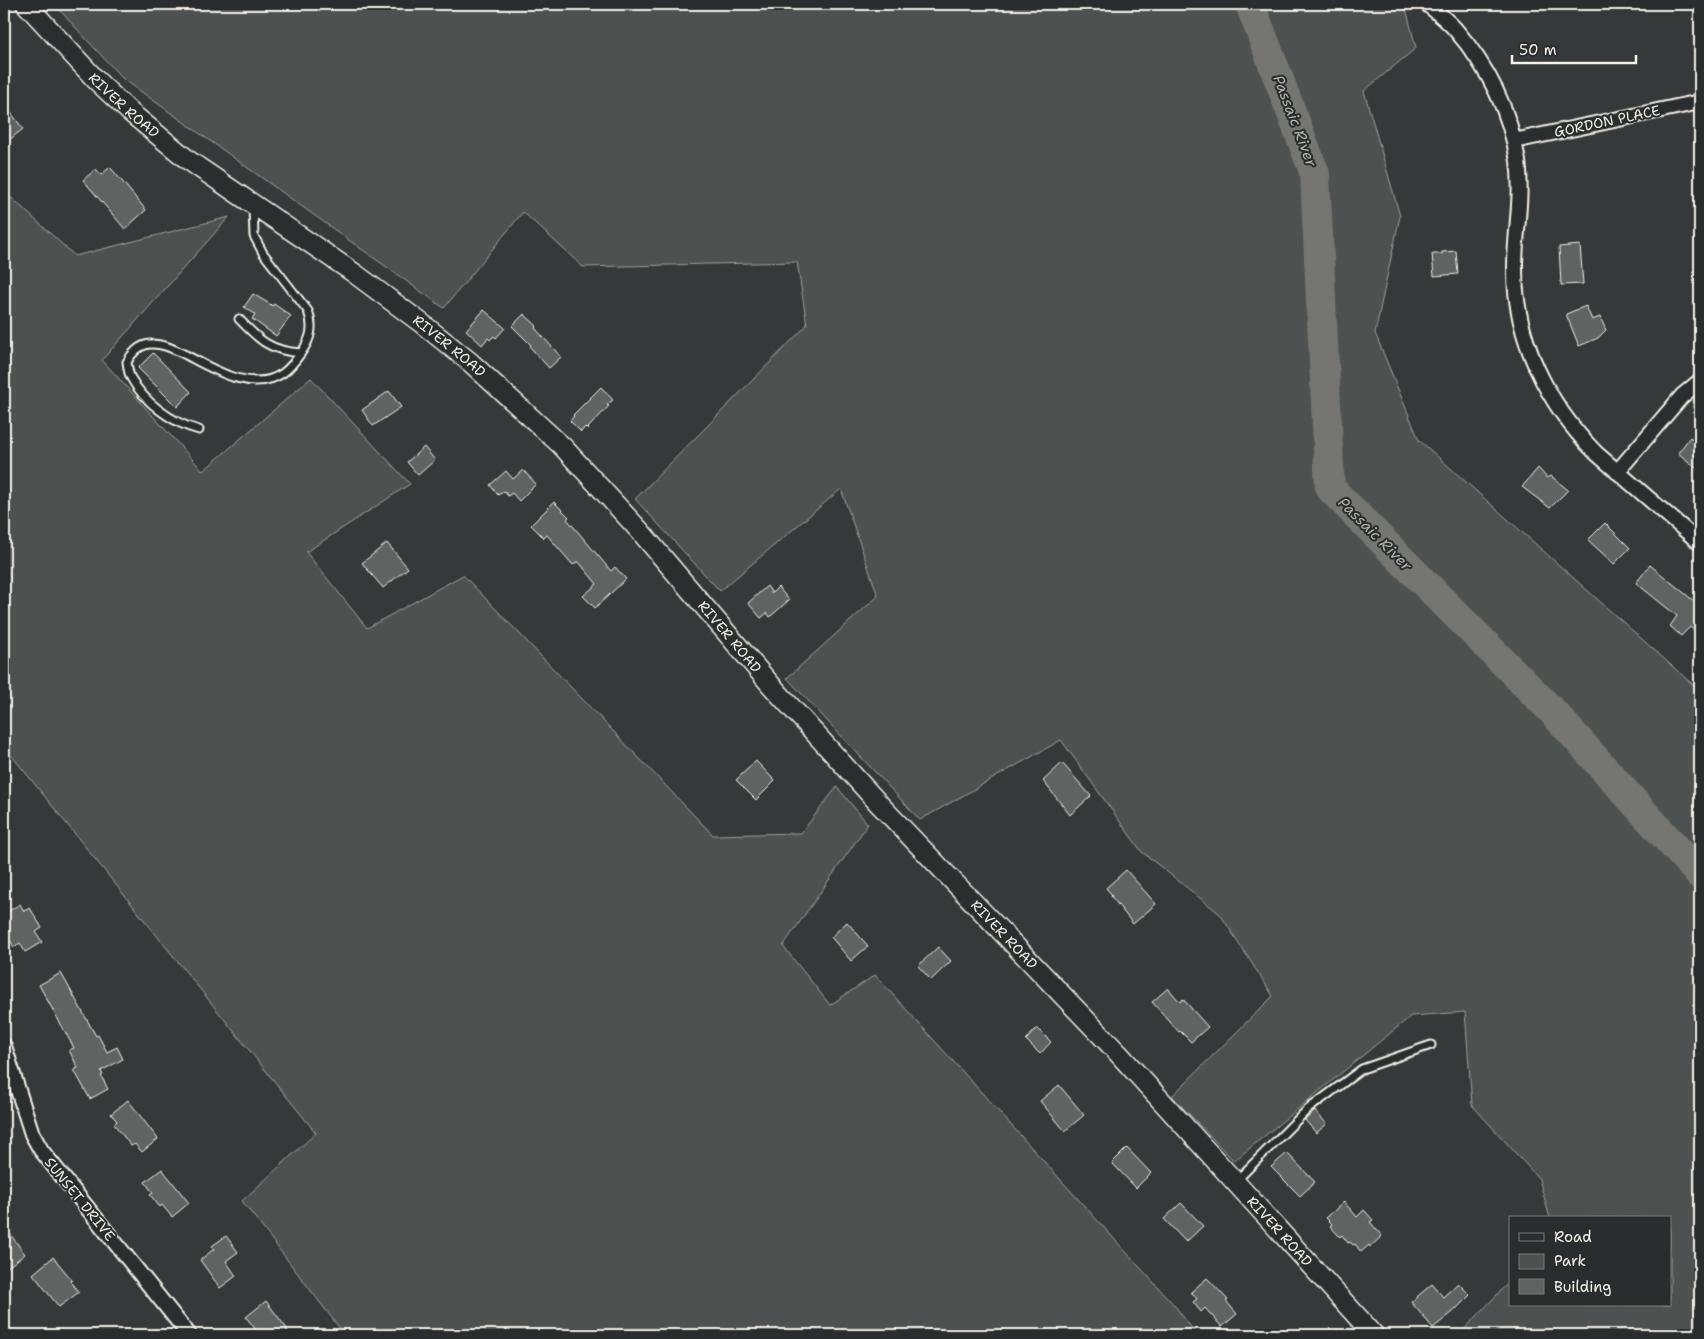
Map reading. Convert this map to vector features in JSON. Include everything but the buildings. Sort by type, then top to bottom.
[{"type":"street","name":"RIVER ROAD","points":[[26,4],[97,81],[130,112],[188,160],[354,272],[420,322],[496,385],[562,446],[640,531],[771,685],[881,806],[1118,1053],[1374,1335]]},
{"type":"street","points":[[1427,4],[1454,27],[1482,64],[1505,112],[1514,141],[1520,189],[1520,216],[1516,243],[1516,287],[1521,322],[1528,348],[1546,389],[1566,420],[1583,440],[1617,472],[1700,543]]},
{"type":"street","name":"GORDON PLACE","points":[[1514,141],[1700,102]]},
{"type":"street","points":[[1617,472],[1682,396],[1700,381]]},
{"type":"street","name":"SUNSET DRIVE","points":[[4,1046],[32,1134],[41,1150],[189,1335]]},
{"type":"lane","points":[[199,430],[188,427],[167,416],[140,390],[130,376],[127,362],[133,352],[148,344],[168,346],[219,371],[239,379],[255,381],[272,379],[283,373],[307,345],[312,332],[312,320],[302,301],[263,253],[254,236],[253,204]]},
{"type":"lane","points":[[238,319],[257,339],[271,347],[286,352],[301,353]]},
{"type":"lane","points":[[1234,1182],[1307,1110],[1362,1069],[1431,1044]]},
{"type":"green space","points":[[54,4],[1405,4],[1416,48],[1364,91],[1400,216],[1375,333],[1419,440],[1700,691],[1700,1335],[1459,1335],[1509,1282],[1509,1306],[1672,1306],[1672,1216],[1549,1216],[1539,1179],[1472,1105],[1465,1012],[1411,1016],[1234,1161],[1172,1096],[1273,996],[1220,914],[1142,852],[1061,740],[920,820],[787,678],[878,596],[841,489],[720,591],[635,499],[807,325],[797,262],[583,267],[523,212],[444,308],[122,78]]},
{"type":"green space","points":[[4,191],[75,256],[229,217],[102,360],[203,471],[311,378],[410,484],[306,552],[367,628],[463,575],[713,835],[801,833],[837,787],[868,824],[783,946],[830,1005],[875,975],[1175,1306],[1197,1335],[345,1335],[242,1201],[316,1133],[12,756],[4,751]]},
{"type":"waterway","name":"Passaic River","points":[[1250,4],[1315,174],[1330,488],[1553,712],[1700,875]]}]
